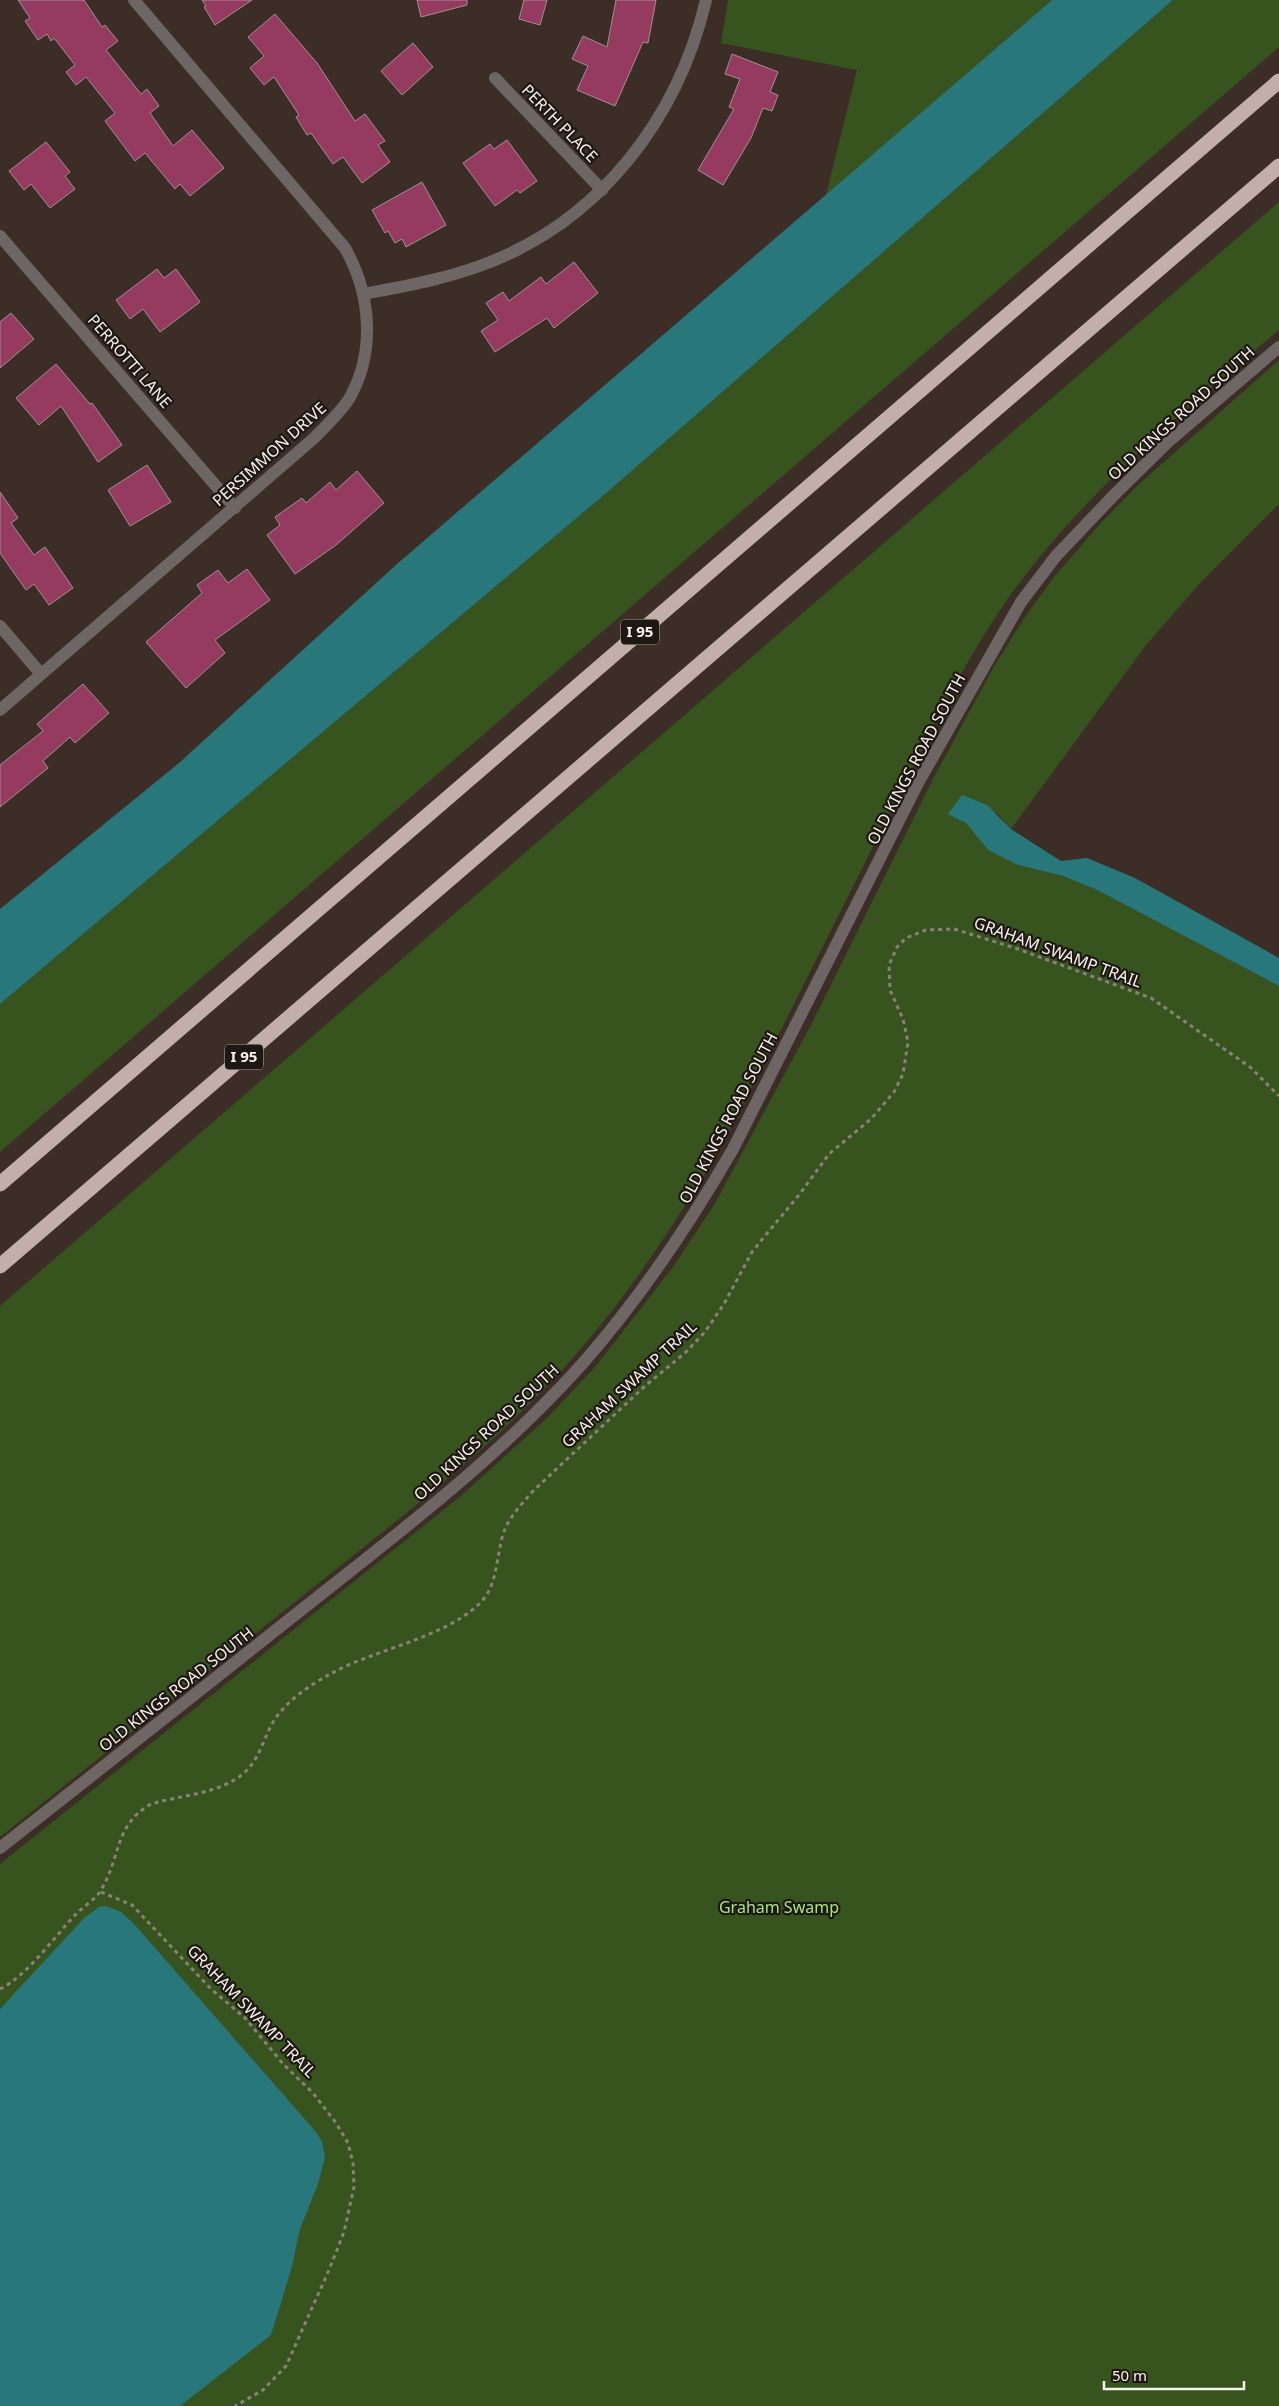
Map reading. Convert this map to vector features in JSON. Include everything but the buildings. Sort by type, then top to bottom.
[{"type":"highway","name":"I 95","points":[[0,1184],[1279,81]]},
{"type":"highway","name":"I 95","points":[[0,1266],[1279,166]]},
{"type":"street","name":"PERSIMMON DRIVE","points":[[0,710],[235,508],[336,417],[359,377],[366,344],[364,294],[351,258],[338,239],[134,0]]},
{"type":"street","points":[[364,294],[449,276],[502,258],[559,226],[602,190],[642,143],[673,94],[692,50],[706,0]]},
{"type":"street","name":"PERTH PLACE","points":[[495,78],[602,190]]},
{"type":"street","name":"PERROTTI LANE","points":[[0,236],[235,508]]},
{"type":"street","name":"OLD KINGS ROAD SOUTH","points":[[0,1848],[452,1490],[534,1414],[583,1364],[661,1264],[696,1213],[728,1157],[918,783],[1021,602],[1056,556],[1114,495],[1168,442],[1279,347]]},
{"type":"street","points":[[0,626],[41,674]]},
{"type":"path","name":"GRAHAM SWAMP TRAIL","points":[[0,1988],[17,1977],[101,1892],[115,1858],[123,1830],[140,1811],[162,1800],[232,1781],[252,1765],[276,1716],[300,1694],[346,1666],[444,1626],[461,1617],[484,1598],[493,1577],[505,1530],[518,1508],[532,1492],[645,1386],[686,1353],[705,1332],[724,1304],[752,1252],[764,1236],[799,1195],[836,1146],[870,1119],[894,1092],[903,1074],[908,1042],[903,1018],[890,990],[889,972],[892,955],[906,938],[926,930],[954,929],[1015,948],[1151,998],[1250,1067],[1279,1096]]},
{"type":"path","name":"GRAHAM SWAMP TRAIL","points":[[101,1892],[132,1905],[212,1989],[245,2018],[284,2065],[313,2093],[336,2123],[348,2143],[353,2162],[354,2186],[344,2232],[286,2366],[263,2390],[236,2406]]},
{"type":"green space","points":[[728,0],[1052,0],[826,195],[857,70],[721,43]]},
{"type":"green space","points":[[1173,0],[1279,0],[1279,47],[0,1152],[0,1004],[604,495]]},
{"type":"green space","points":[[1279,202],[1279,330],[1134,456],[1067,525],[1007,600],[976,648],[948,698],[725,1139],[659,1245],[604,1321],[554,1379],[456,1472],[386,1530],[0,1837],[0,1306]]},
{"type":"green space","name":"Graham Swamp","points":[[1279,360],[1279,504],[1201,582],[1146,645],[1011,829],[997,813],[949,814],[966,823],[988,850],[1018,865],[1063,876],[1097,890],[1279,986],[1279,2406],[0,2406],[0,1864],[461,1496],[548,1417],[596,1366],[673,1267],[714,1205],[810,1027],[933,779],[992,670],[1023,620],[1054,577],[1100,524],[1137,486]]},
{"type":"water","points":[[1052,0],[1173,0],[604,495],[0,1004],[0,909],[179,763],[397,564]]},
{"type":"water","points":[[962,795],[987,805],[1011,829],[1061,861],[1087,858],[1135,878],[1279,958],[1279,986],[1097,890],[1063,876],[1018,865],[988,850],[966,823],[948,814]]},
{"type":"water","points":[[106,1906],[121,1912],[135,1925],[316,2132],[322,2142],[325,2157],[318,2184],[300,2229],[291,2270],[271,2335],[180,2406],[0,2406],[0,2009],[85,1917],[99,1907]]}]
